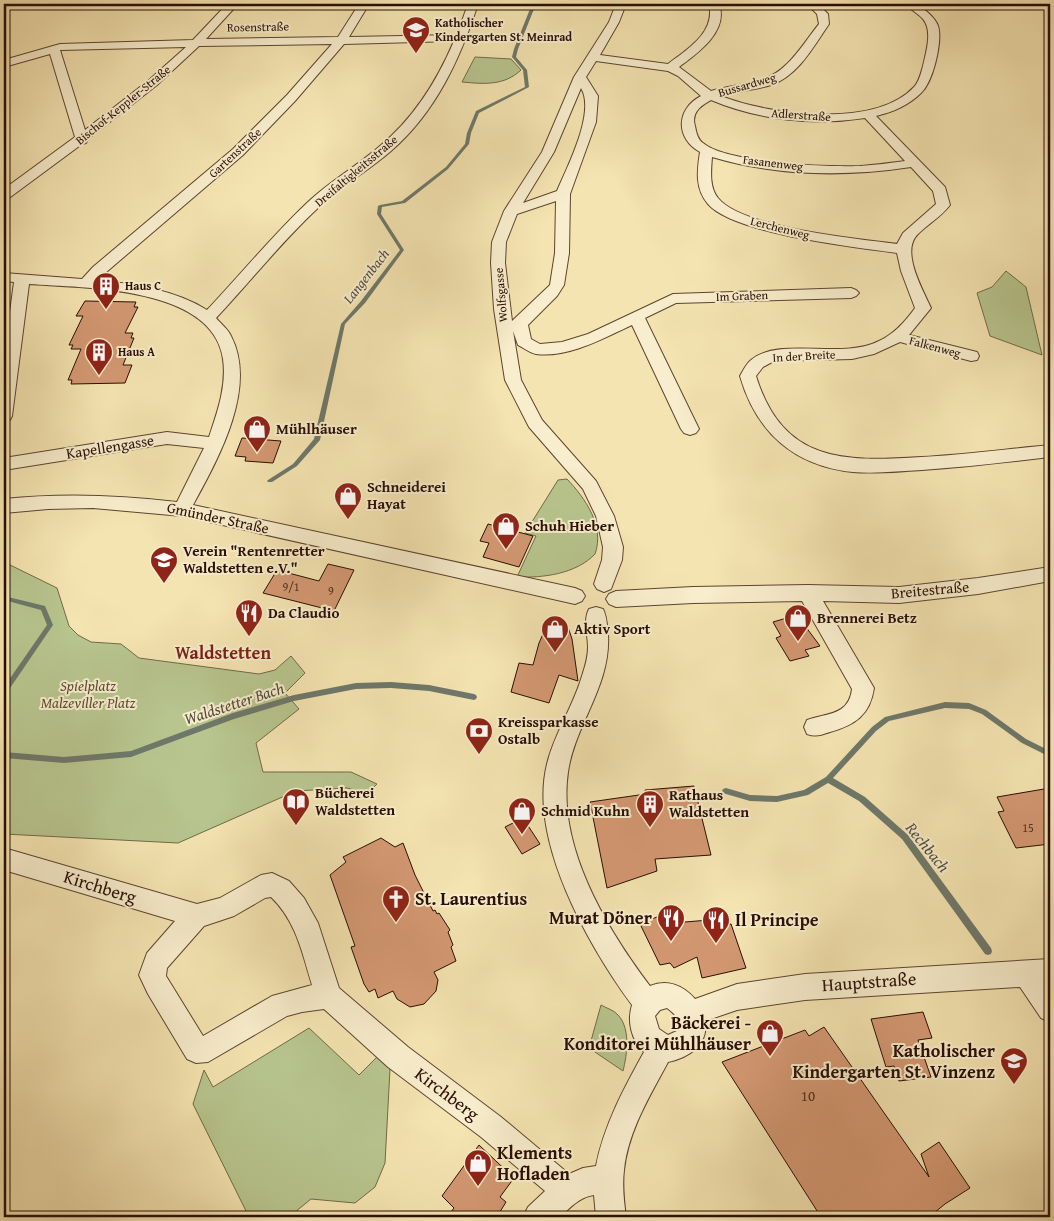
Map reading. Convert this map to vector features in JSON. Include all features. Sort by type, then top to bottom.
[{"type":"street","name":"Bischof-Keppler-Straße","points":[[8,192],[82,140],[144,90],[198,42],[233,4]]},
{"type":"street","name":"Gartenstraße","points":[[86,284],[98,270],[238,152],[291,98],[342,39],[364,4]]},
{"type":"street","name":"Dreifaltigkeitsstraße","points":[[208,318],[273,244],[316,202],[387,147],[406,127],[442,81],[462,38],[473,4]]},
{"type":"street","name":"Wolfsgasse","points":[[610,592],[612,546],[605,516],[590,486],[535,423],[513,380],[499,287],[499,242],[511,212],[548,152],[580,77],[614,22],[621,4]]},
{"type":"street","points":[[670,68],[699,46],[709,34],[716,20],[714,4]]},
{"type":"street","name":"Bussardweg","points":[[710,96],[722,91],[770,81],[786,72],[824,24],[825,18],[822,12],[812,4]]},
{"type":"street","name":"Adlerstraße","points":[[592,56],[670,68],[684,75],[710,96],[771,114],[809,118],[868,114],[900,104],[918,90],[926,74],[934,29],[927,17],[911,4]]},
{"type":"street","name":"Rosenstraße","points":[[4,64],[54,48],[91,45],[462,38]]},
{"type":"street","points":[[54,48],[82,140]]},
{"type":"street","points":[[504,329],[520,324],[552,294],[557,285],[562,253],[564,194],[590,122],[592,96],[580,77]]},
{"type":"street","points":[[706,152],[698,146],[692,137],[687,118],[691,109],[710,96]]},
{"type":"street","points":[[868,114],[940,190],[943,205],[930,219],[906,237],[902,249]]},
{"type":"street","name":"Fasanenweg","points":[[706,152],[754,162],[830,170],[874,169],[914,163]]},
{"type":"street","name":"Lerchenweg","points":[[706,152],[705,187],[715,204],[737,217],[807,235],[902,249]]},
{"type":"street","points":[[4,176],[8,192]]},
{"type":"street","points":[[511,212],[564,194]]},
{"type":"street","name":"In der Breite","points":[[902,249],[923,308],[913,325],[899,337],[886,346],[869,352],[835,355],[791,354],[768,357],[756,364],[748,376],[751,390],[760,408],[777,433],[797,447],[821,458],[850,465],[915,465],[1050,451]]},
{"type":"street","points":[[4,276],[86,284],[155,295],[184,305],[208,318],[226,339],[231,358],[231,389],[216,444],[182,509]]},
{"type":"street","points":[[4,416],[22,279]]},
{"type":"street","name":"Im Graben","points":[[520,324],[524,342],[537,349],[548,349],[594,337],[673,299],[851,293]]},
{"type":"street","points":[[636,316],[690,428]]},
{"type":"street","name":"Falkenweg","points":[[899,337],[970,356]]},
{"type":"street","name":"Kapellengasse","points":[[4,464],[167,438],[216,444]]},
{"type":"street","name":"Gmünder Straße","points":[[4,506],[61,502],[150,505],[182,509],[575,596]]},
{"type":"street","name":"Breitestraße","points":[[610,592],[684,595],[808,593],[899,595],[978,586],[1048,575]]},
{"type":"street","points":[[591,582],[610,592],[612,608],[608,612],[596,615],[582,611],[575,602],[575,596],[580,587],[591,582]]},
{"type":"street","points":[[808,593],[863,688],[863,700],[850,718],[815,727]]},
{"type":"street","points":[[596,615],[598,651],[591,681],[559,758],[554,792],[562,842],[575,886],[601,937],[647,1004]]},
{"type":"street","name":"Kirchberg","points":[[4,859],[197,916]]},
{"type":"street","points":[[272,885],[280,889],[295,906],[309,932],[328,996],[302,999],[281,1005],[208,1049],[196,1050],[156,985],[152,975],[156,962],[162,953],[197,916],[225,908],[261,887],[272,885]]},
{"type":"street","points":[[1039,973],[1050,1009]]},
{"type":"street","name":"Hauptstraße","points":[[691,1013],[737,997],[805,987],[938,977],[1039,973]]},
{"type":"street","points":[[668,995],[682,1001],[691,1013],[692,1029],[685,1042],[674,1048],[662,1047],[651,1041],[644,1031],[642,1014],[647,1004],[654,998],[668,995]]},
{"type":"street","name":"Kirchberg","points":[[328,996],[398,1057],[491,1127],[567,1191]]},
{"type":"street","points":[[611,1217],[608,1203],[608,1179],[611,1153],[620,1128],[662,1047]]},
{"type":"street","points":[[538,1217],[567,1191],[584,1182],[608,1179]]},
{"type":"green space","points":[[475,57],[511,59],[521,70],[508,79],[493,83],[462,82]]},
{"type":"green space","points":[[1006,271],[1026,287],[1042,355],[990,336],[977,293],[992,287]]},
{"type":"green space","points":[[567,479],[592,513],[597,533],[595,554],[578,566],[559,573],[537,577],[517,577],[536,536],[525,533],[558,480]]},
{"type":"green space","name":"Spielplatz Malzeviller Platz","points":[[4,562],[57,588],[69,626],[78,635],[91,642],[121,644],[139,658],[259,674],[275,670],[291,656],[305,673],[285,693],[299,709],[256,743],[263,772],[351,772],[377,784],[367,794],[347,788],[296,791],[178,843],[4,834]]},
{"type":"green space","points":[[601,1005],[616,1013],[625,1027],[627,1050],[623,1071],[589,1048]]},
{"type":"green space","points":[[309,1028],[359,1075],[379,1055],[390,1069],[385,1163],[375,1187],[355,1203],[311,1199],[289,1217],[249,1217],[193,1104],[204,1070],[213,1087]]},
{"type":"building","points":[[85,301],[136,302],[134,307],[138,307],[125,333],[133,333],[131,338],[134,338],[123,365],[132,365],[125,383],[71,384],[72,380],[68,380],[81,349],[71,349],[73,345],[69,345],[83,316],[76,316]]},
{"type":"building","name":"Mühlhäuser","points":[[242,438],[281,441],[273,463],[245,461],[246,457],[235,456]]},
{"type":"building","name":"Schuh Hieber","points":[[488,524],[533,536],[519,567],[483,557],[489,543],[480,541]]},
{"type":"building","points":[[328,564],[354,570],[334,611],[263,593],[277,570],[319,581]]},
{"type":"building","name":"Brennerei Betz","points":[[797,615],[820,646],[805,650],[809,656],[790,661],[776,638],[781,636],[773,622]]},
{"type":"building","name":"Aktiv Sport","points":[[551,616],[568,627],[572,639],[578,681],[559,675],[549,703],[511,692],[519,663],[533,665],[539,643]]},
{"type":"building","name":"Rathaus Waldstetten","points":[[694,786],[711,855],[655,859],[657,871],[607,888],[590,802],[646,794],[645,790]]},
{"type":"building","points":[[1050,788],[1050,844],[1016,848],[998,812],[1004,811],[997,797]]},
{"type":"building","name":"Schmid Kuhn","points":[[523,818],[540,844],[522,854],[505,827]]},
{"type":"building","name":"St. Laurentius","points":[[381,838],[395,847],[403,843],[415,875],[433,911],[435,910],[437,914],[439,913],[450,930],[448,932],[456,961],[434,972],[438,980],[436,991],[424,1004],[410,1007],[397,999],[393,991],[378,998],[375,989],[369,992],[364,984],[351,947],[355,946],[330,875],[346,862],[343,857]]},
{"type":"building","points":[[669,912],[673,923],[721,919],[721,926],[731,924],[746,968],[702,978],[697,957],[674,968],[670,963],[660,965],[640,924]]},
{"type":"building","points":[[923,1012],[932,1038],[918,1040],[931,1077],[899,1081],[894,1066],[886,1067],[871,1019]]},
{"type":"building","points":[[824,1027],[929,1177],[921,1154],[939,1142],[970,1188],[929,1217],[821,1217],[722,1062],[805,1030],[809,1036]]},
{"type":"building","name":"Klements Hofladen","points":[[479,1145],[514,1178],[500,1197],[506,1202],[498,1215],[488,1214],[486,1217],[447,1217],[454,1208],[442,1196]]},
{"type":"waterway","name":"Langenbach","points":[[270,481],[295,465],[317,440],[343,324],[363,302],[402,250],[379,214],[380,206],[403,202],[447,168],[467,144],[477,112],[527,87],[525,70],[514,57],[534,4]]},
{"type":"waterway","name":"Waldstetter Bach","points":[[4,598],[43,608],[50,625],[4,692]]},
{"type":"waterway","name":"Waldstetter Bach","points":[[4,755],[64,760],[131,754],[233,716],[294,698],[356,686],[391,685],[429,688],[474,697]]},
{"type":"waterway","points":[[828,779],[874,729],[887,719],[945,705],[969,706],[984,712],[1024,741],[1050,754]]},
{"type":"waterway","name":"Waldstetter Bach","points":[[726,791],[750,798],[777,799],[805,793],[828,779]]},
{"type":"waterway","name":"Rechbach","points":[[828,779],[862,799],[905,837],[988,951]]},
{"type":"place","name":"Katholischer Kindergarten St. Meinrad","points":[[416,54]]},
{"type":"place","name":"Haus C","points":[[106,310]]},
{"type":"place","name":"Haus A","points":[[99,376]]},
{"type":"place","name":"Mühlhäuser","points":[[257,453]]},
{"type":"place","name":"Schneiderei Hayat","points":[[348,520]]},
{"type":"place","name":"Schuh Hieber","points":[[506,550]]},
{"type":"place","name":"Verein \"Rentenretter Waldstetten e.V.\"","points":[[164,584]]},
{"type":"place","name":"Da Claudio","points":[[249,637]]},
{"type":"place","name":"Brennerei Betz","points":[[798,642]]},
{"type":"place","name":"Aktiv Sport","points":[[555,653]]},
{"type":"place","name":"Kreissparkasse Ostalb","points":[[479,755]]},
{"type":"place","name":"Bücherei Waldstetten","points":[[296,826]]},
{"type":"place","name":"Rathaus Waldstetten","points":[[650,828]]},
{"type":"place","name":"Schmid Kuhn","points":[[522,835]]},
{"type":"place","name":"St. Laurentius","points":[[396,923]]},
{"type":"place","name":"Murat Döner","points":[[671,942]]},
{"type":"place","name":"Il Principe","points":[[716,944]]},
{"type":"place","name":"Bäckerei - Konditorei Mühlhäuser","points":[[770,1057]]},
{"type":"place","name":"Katholischer Kindergarten St. Vinzenz","points":[[1014,1085]]},
{"type":"place","name":"Klements Hofladen","points":[[478,1187]]},
{"type":"district","name":"Waldstetten","points":[[223,653]]}]
